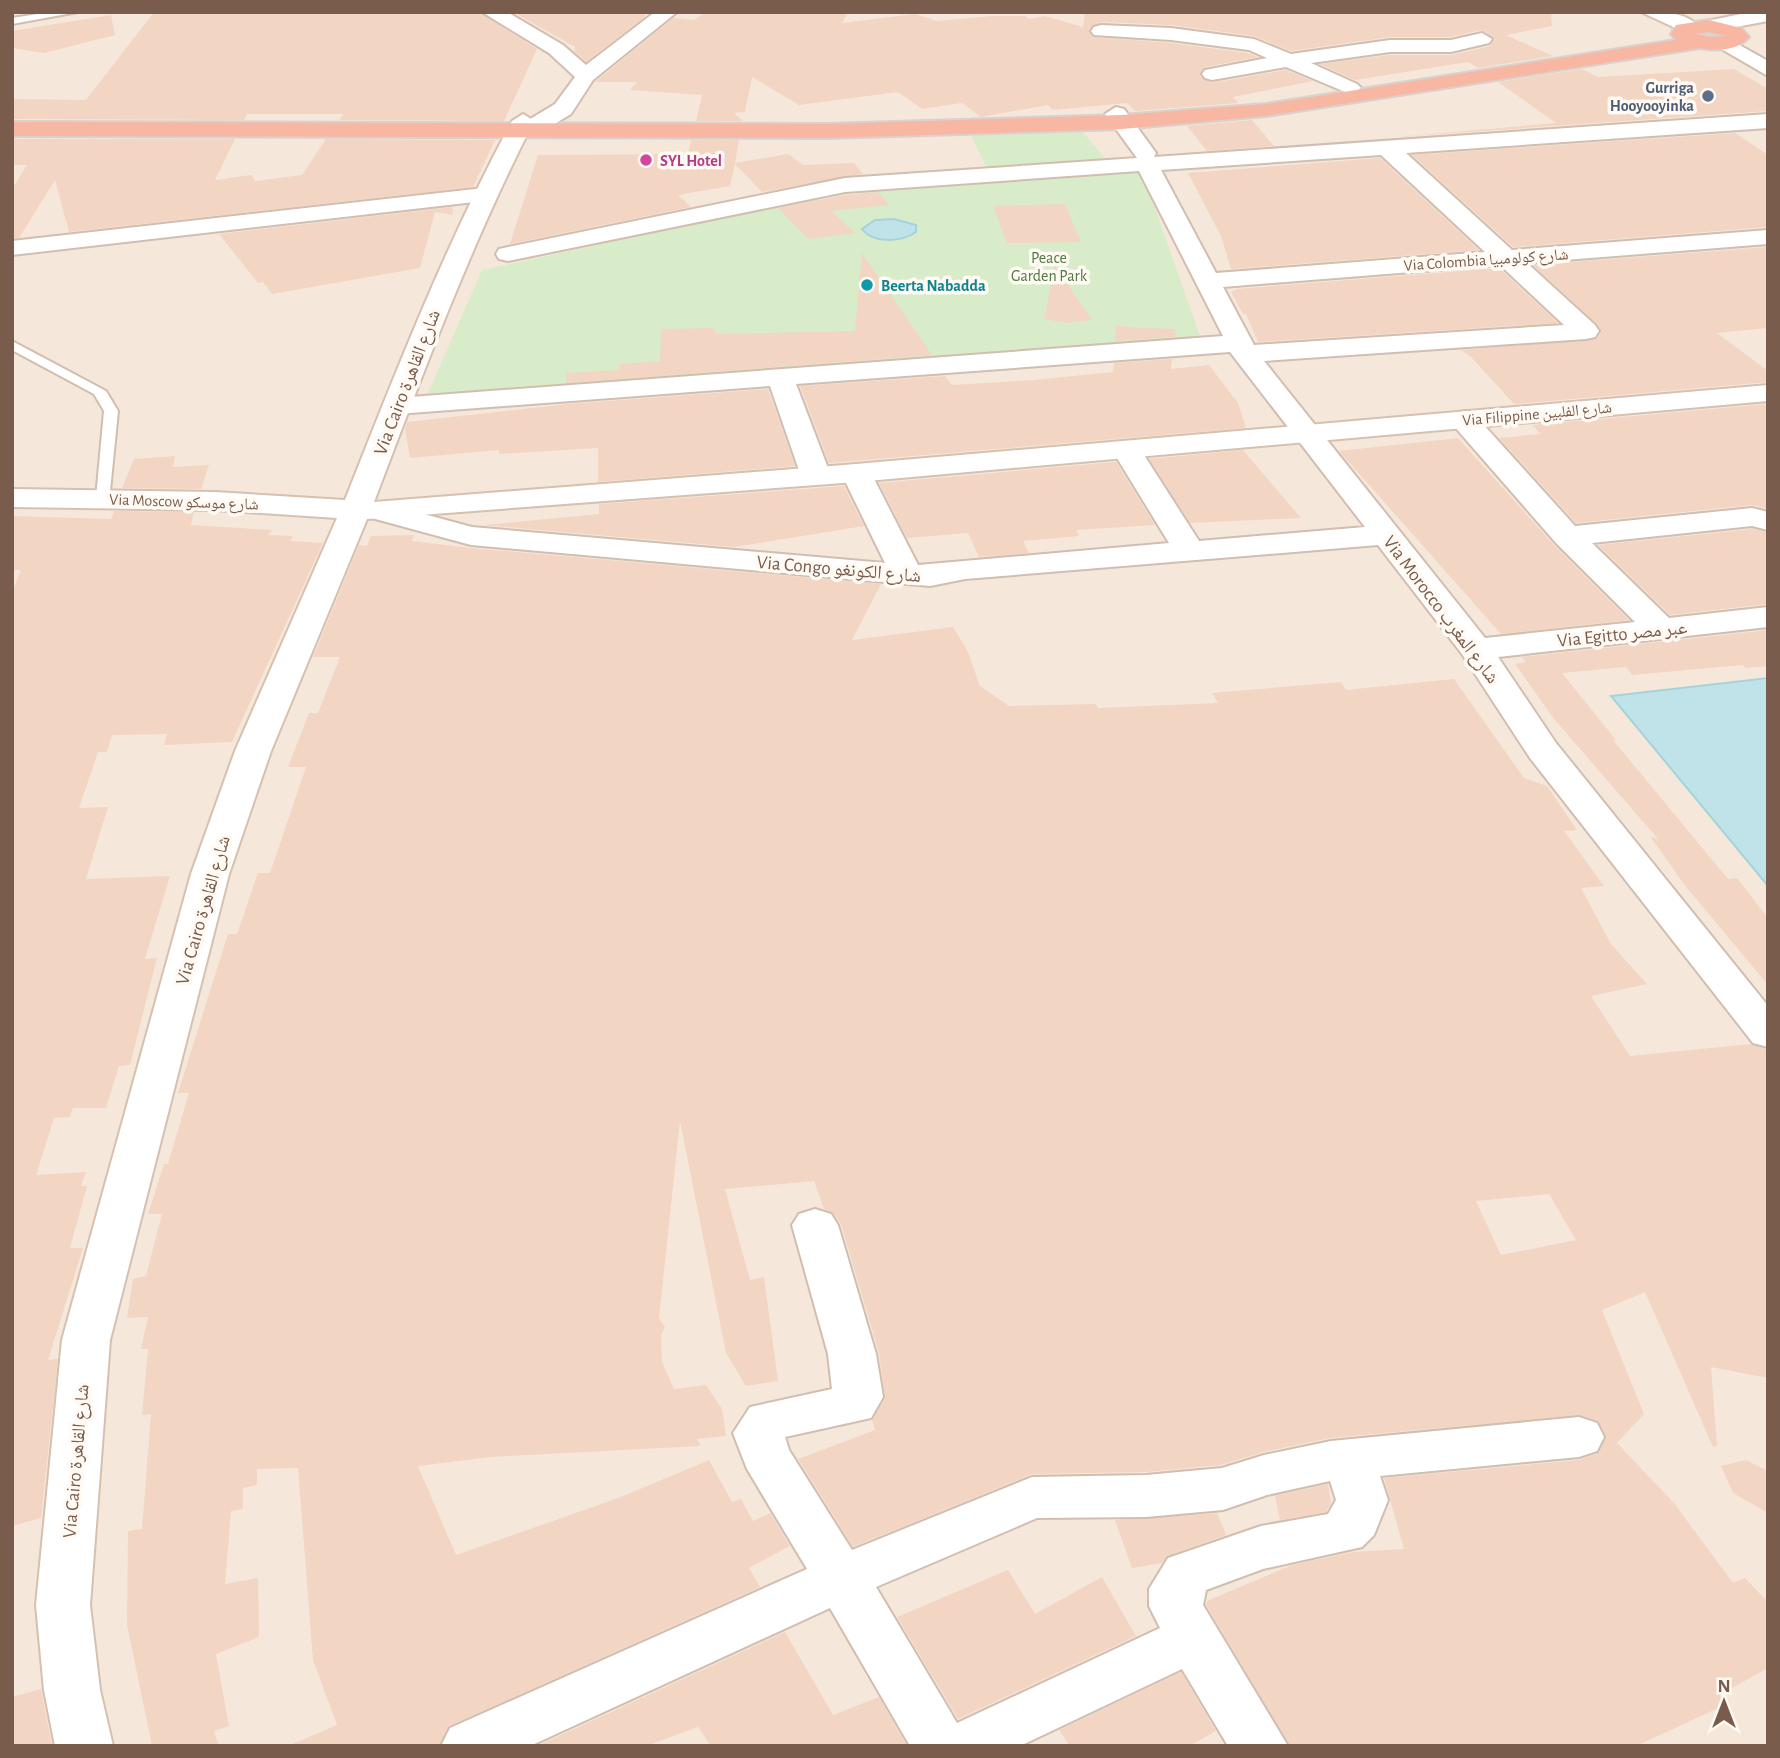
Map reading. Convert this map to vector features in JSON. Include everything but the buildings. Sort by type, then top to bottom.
[{"type":"highway","points":[[566,119],[827,127],[1119,118],[1266,110],[1694,32],[1731,41],[1757,38]]},
{"type":"highway","points":[[12,119],[528,124]]},
{"type":"highway","points":[[12,129],[528,124]]},
{"type":"street","points":[[492,12],[556,49],[586,76]]},
{"type":"street","points":[[528,124],[566,119],[586,76],[667,12]]},
{"type":"street","points":[[1651,12],[1694,32],[1768,15]]},
{"type":"street","points":[[1101,31],[1214,39],[1254,45],[1359,91]]},
{"type":"street","points":[[1153,55],[1211,45],[1214,39]]},
{"type":"street","points":[[1212,74],[1390,46],[1451,46],[1482,39]]},
{"type":"street","points":[[1731,41],[1768,70]]},
{"type":"street","name":"Via Morocco شارع المغرب","points":[[1119,118],[1146,159],[1241,348],[1475,649],[1543,750],[1768,1034]]},
{"type":"street","points":[[508,254],[845,185],[1146,159],[1387,148],[1768,121]]},
{"type":"street","name":"Via Cairo شارع القاهرة","points":[[84,1746],[72,1690],[63,1605],[86,1340],[210,874],[253,751],[368,510],[397,406],[484,195],[528,124]]},
{"type":"street","points":[[397,406],[780,377],[1241,348],[1586,331],[1503,258],[1387,148]]},
{"type":"street","points":[[12,248],[484,195]]},
{"type":"street","name":"Via Colombia شارع كولومبيا","points":[[1205,281],[1768,237]]},
{"type":"street","points":[[780,377],[816,476]]},
{"type":"street","name":"Via Filippine شارع الفلبين","points":[[1307,434],[1768,393]]},
{"type":"street","points":[[1464,420],[1567,536],[1661,629]]},
{"type":"street","points":[[368,510],[856,473],[1307,434]]},
{"type":"street","points":[[1127,450],[1188,548]]},
{"type":"street","points":[[856,473],[906,574]]},
{"type":"street","name":"Via Moscow شارع موسكو","points":[[12,498],[103,498],[368,510]]},
{"type":"street","name":"Via Congo شارع الكونغو","points":[[368,510],[471,536],[930,576],[965,569],[1188,548],[1385,535]]},
{"type":"street","points":[[1567,536],[1752,517],[1768,521]]},
{"type":"street","name":"Via Egitto عبر مصر","points":[[1475,649],[1768,617]]},
{"type":"street","points":[[815,1225],[852,1354],[859,1397],[853,1404],[768,1421],[758,1433],[765,1455],[842,1578],[940,1746]]},
{"type":"street","points":[[470,1746],[842,1578],[1032,1498],[1071,1494],[1146,1496],[1223,1489],[1264,1475],[1349,1460],[1580,1437]]},
{"type":"street","points":[[1259,1746],[1192,1638],[1176,1606],[1176,1589],[1187,1574],[1261,1548],[1343,1532],[1355,1520],[1362,1500],[1349,1460]]},
{"type":"street","points":[[968,1746],[1002,1727],[1192,1638]]},
{"type":"lane","points":[[12,21],[73,12]]},
{"type":"lane","points":[[12,345],[99,391],[111,411],[103,498]]},
{"type":"shaded area","points":[[12,12],[1768,12],[1768,1746],[12,1746]]},
{"type":"green space","points":[[1081,130],[1108,162],[987,169],[971,135]]},
{"type":"green space","name":"Peace Garden Park","points":[[1142,171],[1202,342],[425,400],[482,270],[784,205],[875,192]]},
{"type":"water","points":[[894,219],[916,225],[916,232],[903,238],[888,240],[873,237],[862,229],[875,220]]},
{"type":"water","points":[[1768,678],[1768,886],[1611,696]]},
{"type":"place","name":"Gurriga Hooyooyinka","points":[[1708,96]]},
{"type":"place","name":"SYL Hotel","points":[[646,160]]},
{"type":"place","name":"Beerta Nabadda","points":[[867,285]]}]
